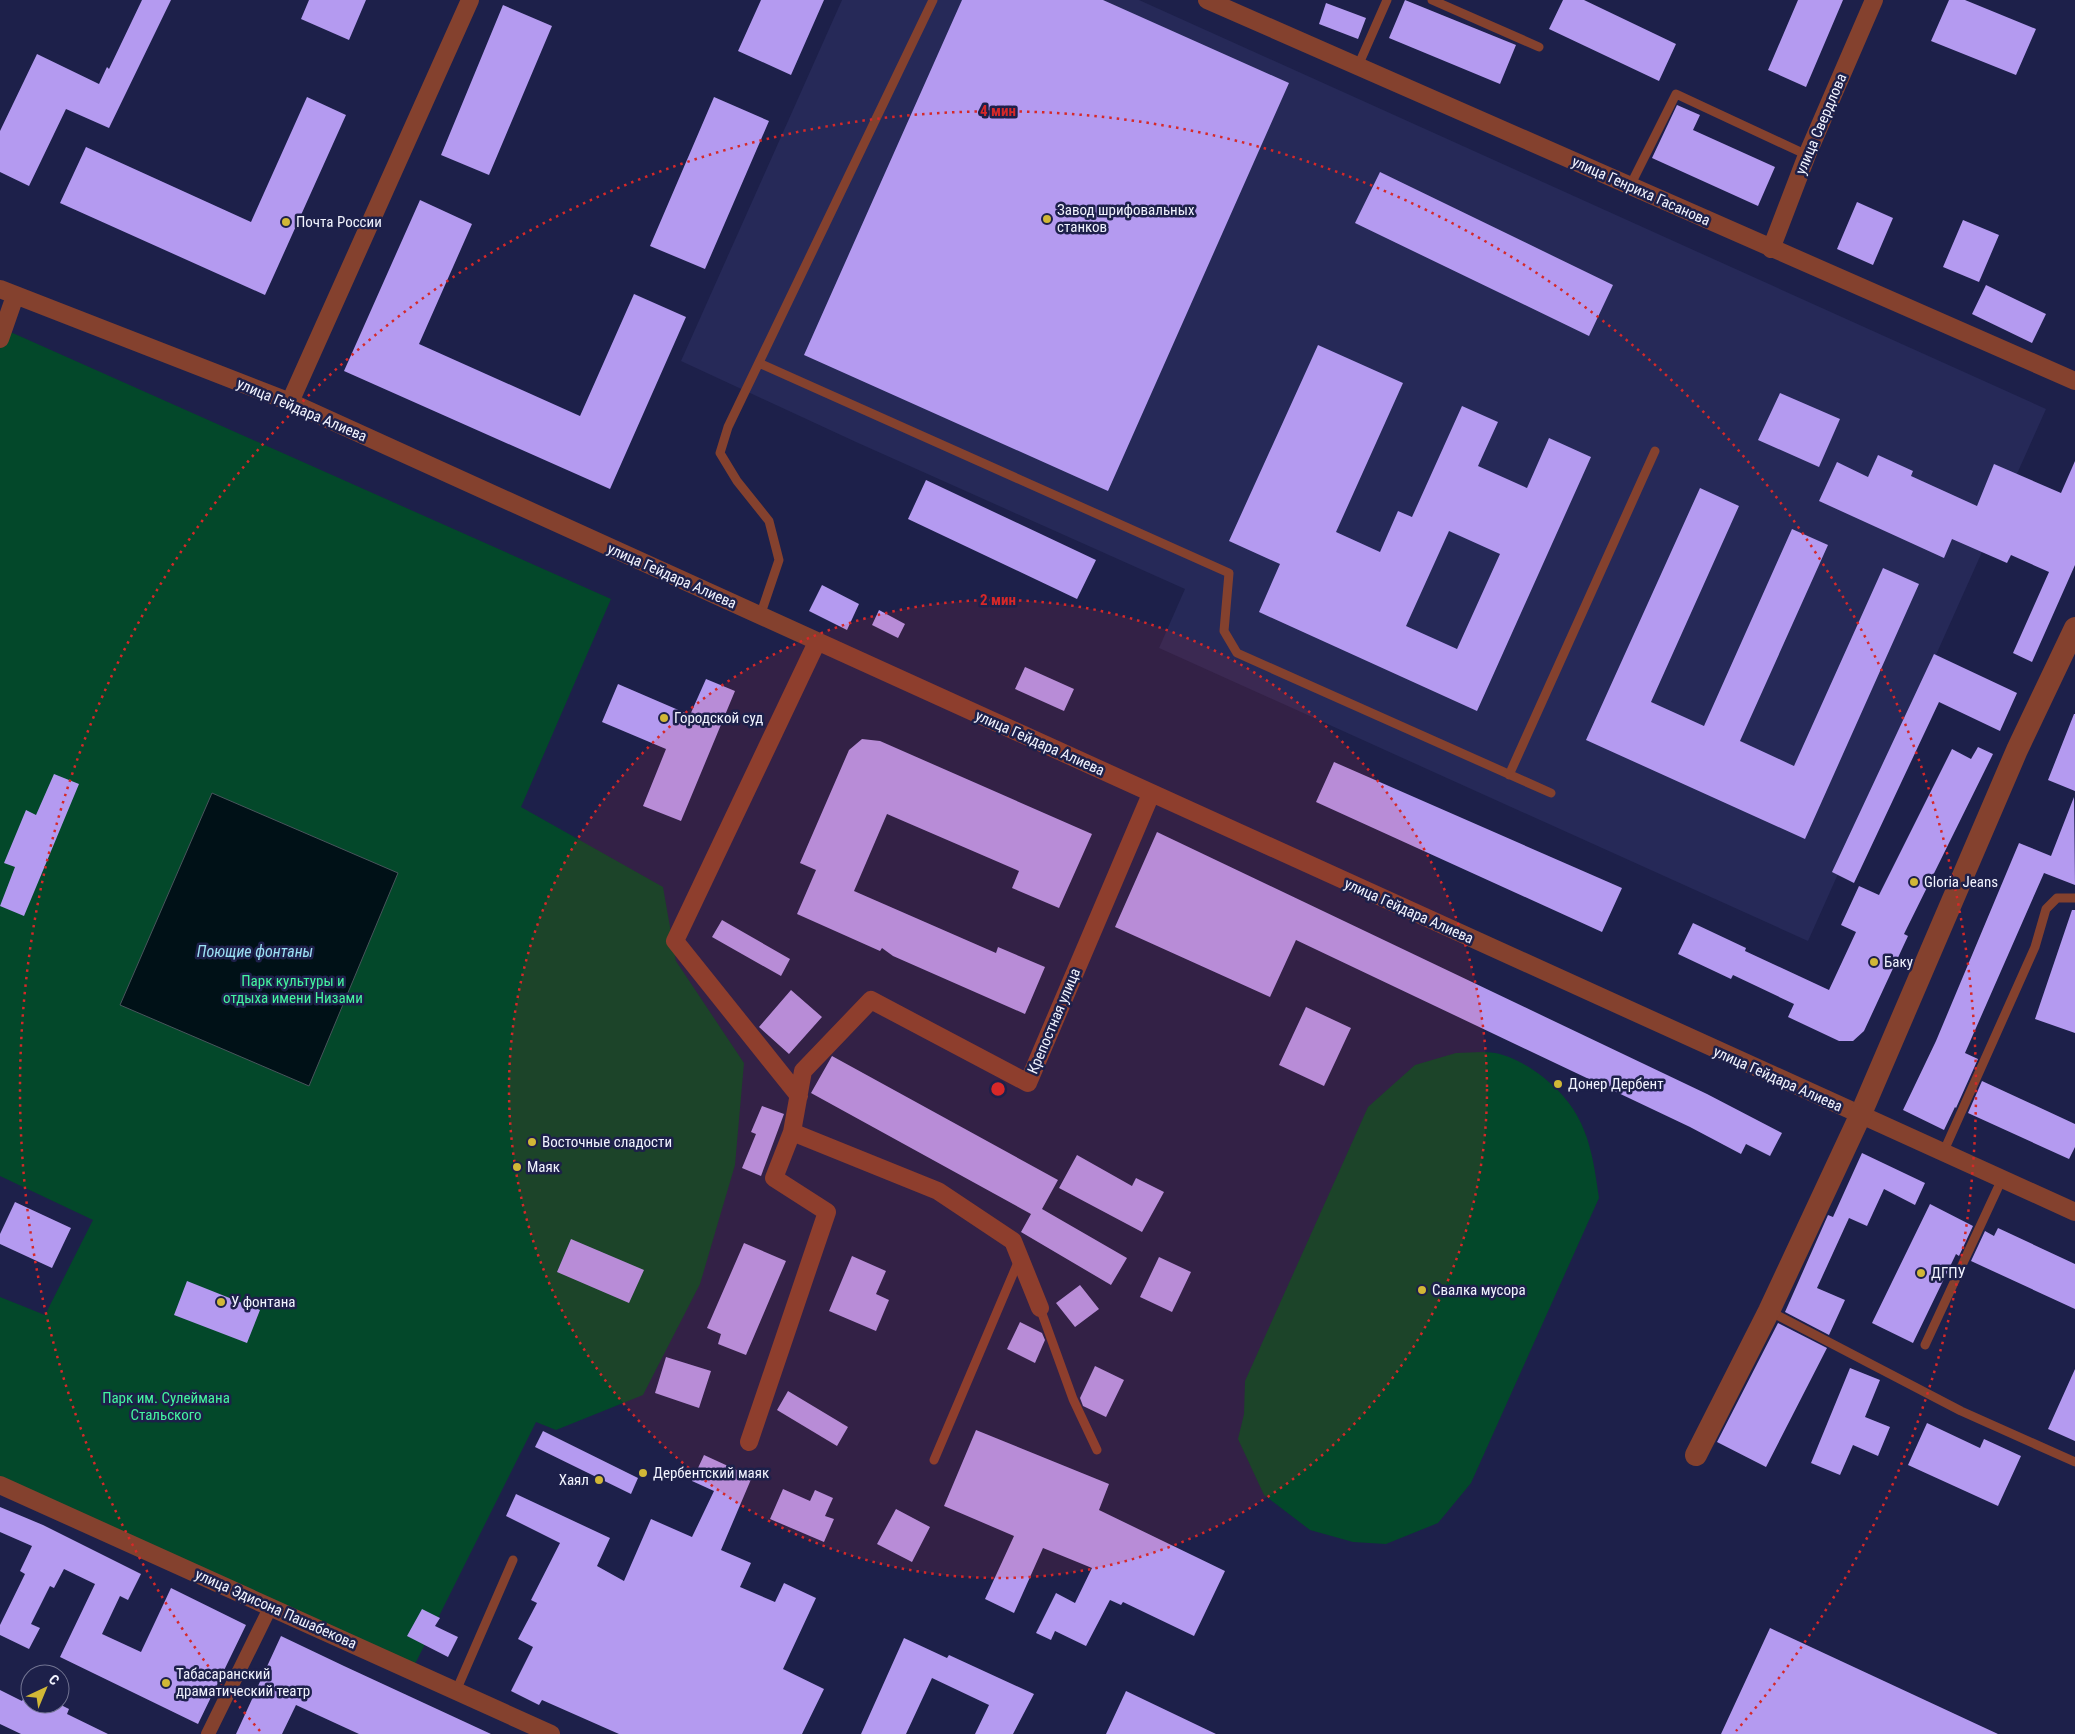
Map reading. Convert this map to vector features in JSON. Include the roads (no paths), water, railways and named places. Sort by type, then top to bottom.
[{"type":"street","points":[[290,402],[470,0]]},
{"type":"street","name":"улица Генриха Гасанова","points":[[1207,0],[2075,381]]},
{"type":"street","name":"улица Свердлова","points":[[1771,248],[1807,156],[1874,0]]},
{"type":"street","points":[[0,339],[8,292]]},
{"type":"street","name":"улица Гейдара Алиева","points":[[8,292],[290,402],[2075,1212]]},
{"type":"street","points":[[1696,1455],[1768,1311],[1860,1116],[2013,759],[2075,628]]},
{"type":"street","points":[[799,1096],[674,941],[817,642]]},
{"type":"street","name":"Крепостная улица","points":[[749,1442],[827,1212],[774,1178],[792,1132],[803,1071],[871,1000],[1028,1083],[1151,794]]},
{"type":"street","points":[[792,1132],[938,1192],[1013,1241],[1040,1308]]},
{"type":"street","name":"улица Эдисона Пашабекова","points":[[0,1485],[551,1734]]},
{"type":"street","points":[[208,1734],[271,1606]]},
{"type":"lane","points":[[760,616],[779,560],[769,522],[736,481],[720,453],[728,428],[933,0]]},
{"type":"lane","points":[[1358,66],[1387,0]]},
{"type":"lane","points":[[1432,0],[1539,47]]},
{"type":"lane","points":[[1630,186],[1676,94],[1807,156]]},
{"type":"lane","points":[[759,363],[1229,573],[1224,631],[1237,653],[1551,793]]},
{"type":"lane","points":[[1509,775],[1655,451]]},
{"type":"lane","points":[[1943,1153],[2035,947],[2046,909],[2057,898],[2075,898]]},
{"type":"lane","points":[[1925,1345],[2002,1180]]},
{"type":"lane","points":[[934,1460],[1020,1258]]},
{"type":"lane","points":[[1040,1308],[1073,1399],[1097,1450]]},
{"type":"lane","points":[[1768,1311],[1961,1411],[2075,1462]]},
{"type":"lane","points":[[456,1691],[513,1560]]},
{"type":"water","name":"Поющие фонтаны","points":[[212,793],[398,873],[309,1086],[120,1005]]},
{"type":"place","name":"Завод шрифовальных станков","points":[[1047,219]]},
{"type":"place","name":"Почта России","points":[[286,222]]},
{"type":"place","name":"Городской суд","points":[[664,718]]},
{"type":"place","name":"Gloria Jeans","points":[[1914,882]]},
{"type":"place","name":"Баку","points":[[1874,962]]},
{"type":"place","name":"Донер Дербент","points":[[1558,1084]]},
{"type":"place","name":"Восточные сладости","points":[[532,1142]]},
{"type":"place","name":"Маяк","points":[[517,1167]]},
{"type":"place","name":"ДГПУ","points":[[1921,1273]]},
{"type":"place","name":"Свалка мусора","points":[[1422,1290]]},
{"type":"place","name":"У фонтана","points":[[221,1302]]},
{"type":"place","name":"Дербентский маяк","points":[[643,1473]]},
{"type":"place","name":"Хаял","points":[[599,1480]]},
{"type":"place","name":"Табасаранский драматический театр","points":[[166,1683]]},
{"type":"park label","name":"Парк культуры и отдыха имени Низами","points":[[293,990]]},
{"type":"park label","name":"Парк им. Сулеймана Стальского","points":[[166,1406]]}]
